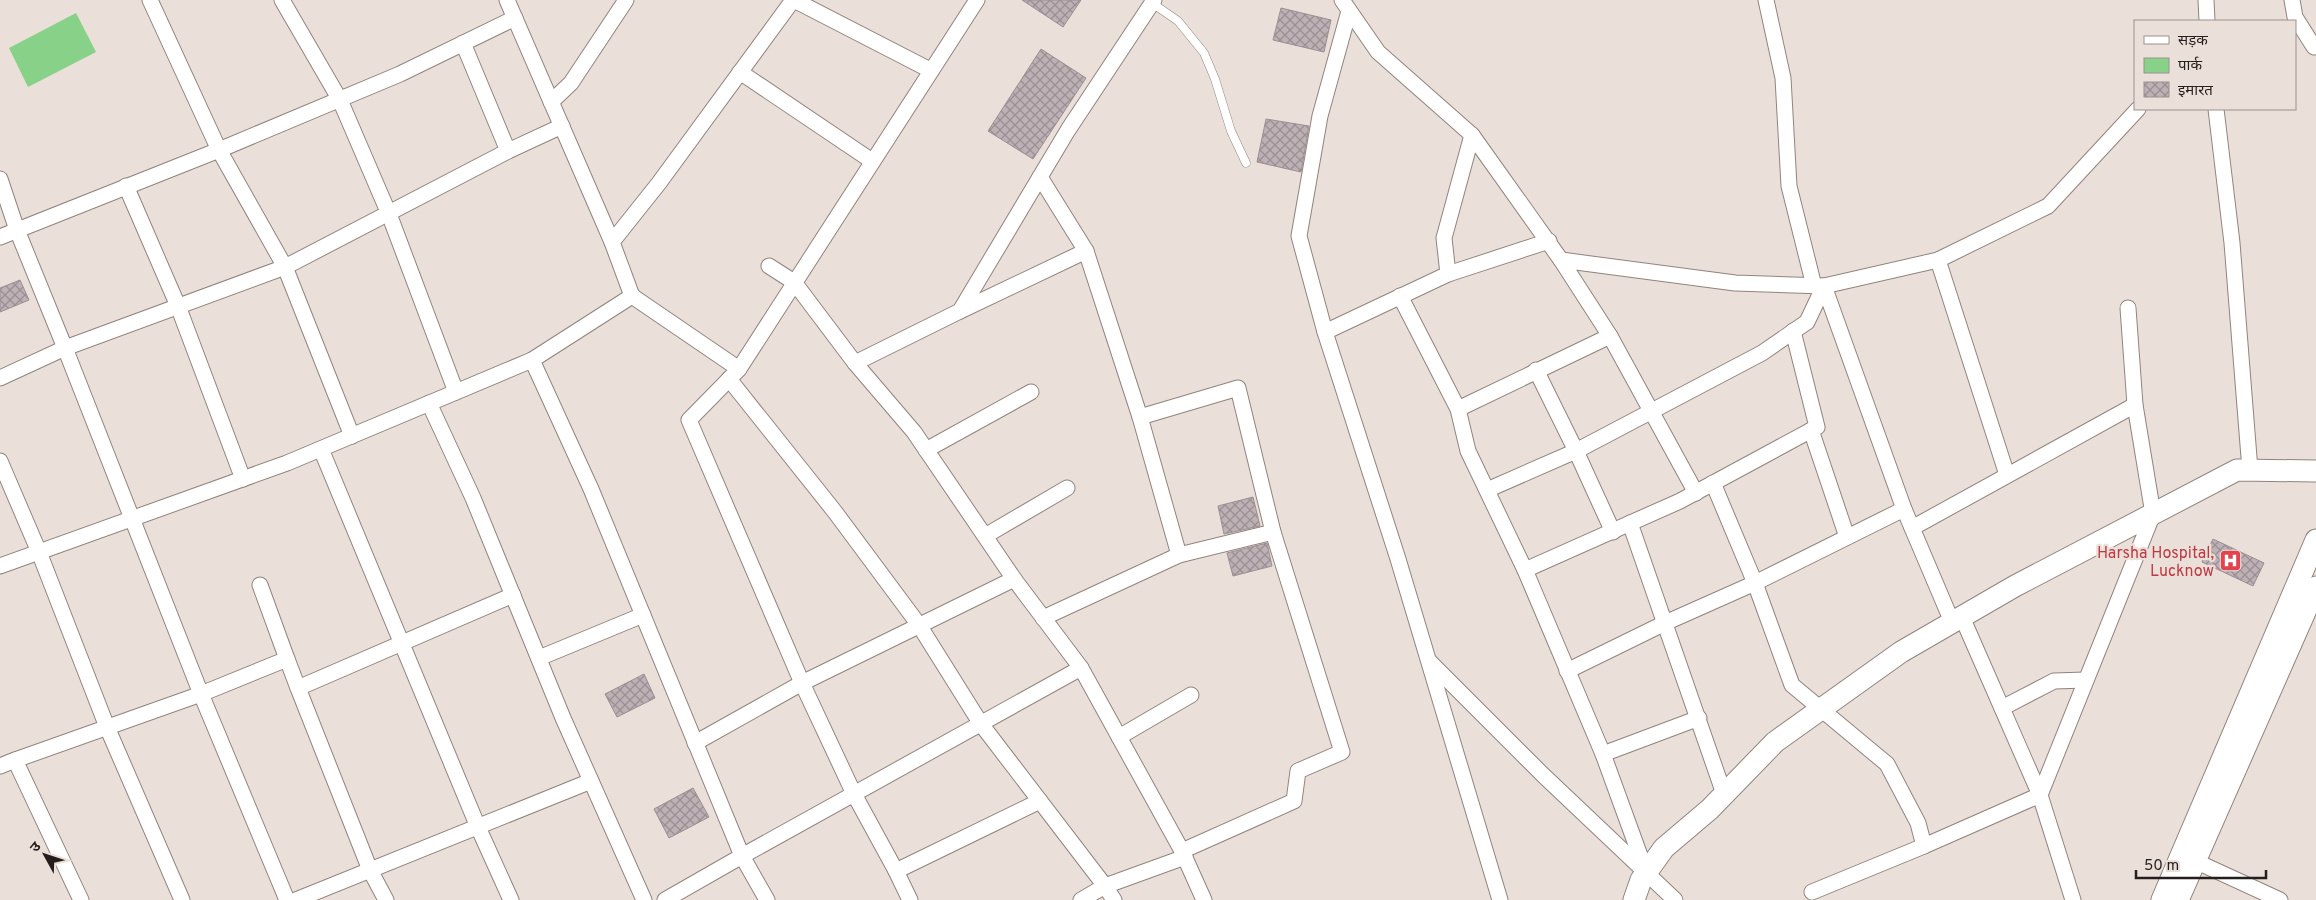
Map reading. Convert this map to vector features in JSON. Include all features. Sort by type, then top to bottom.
[{"type":"street","points":[[150,0],[219,150],[285,267],[352,436]]},
{"type":"street","points":[[282,0],[340,100],[389,214],[456,392]]},
{"type":"street","points":[[507,0],[612,242],[632,296],[734,374],[919,625],[981,724],[1114,900]]},
{"type":"street","points":[[551,102],[571,83],[626,0]]},
{"type":"street","points":[[612,242],[660,183],[794,0],[930,70]]},
{"type":"street","points":[[910,900],[854,794],[802,684],[689,420],[734,374],[976,0]]},
{"type":"street","points":[[1766,0],[1784,78],[1789,186],[1819,286],[1912,528],[2002,708],[2040,795],[2074,900]]},
{"type":"street","points":[[2206,0],[2207,20]]},
{"type":"street","points":[[2292,0],[2295,17],[2315,52]]},
{"type":"street","points":[[960,311],[1068,130],[1153,1]]},
{"type":"street","points":[[1346,6],[1378,52],[1472,135],[1549,241],[1610,336],[1696,493]]},
{"type":"street","points":[[1346,6],[1320,116],[1299,236],[1325,332],[1395,550],[1500,900]]},
{"type":"street","points":[[0,237],[340,100],[400,74],[515,18]]},
{"type":"street","points":[[463,43],[508,151]]},
{"type":"street","points":[[740,72],[872,161]]},
{"type":"street","points":[[1561,260],[1735,283],[1819,286],[1938,260],[2048,206],[2137,110]]},
{"type":"street","points":[[2216,110],[2232,243],[2250,470]]},
{"type":"street","points":[[0,378],[65,348],[285,267],[508,151],[562,126]]},
{"type":"street","points":[[1448,274],[1444,238],[1472,135]]},
{"type":"street","points":[[1040,177],[1086,251],[1140,416],[1179,554]]},
{"type":"street","points":[[0,179],[18,230],[201,694],[287,900]]},
{"type":"street","points":[[126,186],[178,306],[243,479]]},
{"type":"street","points":[[1325,332],[1448,274],[1549,241]]},
{"type":"street","points":[[855,363],[1086,251]]},
{"type":"street","points":[[1938,260],[2007,476]]},
{"type":"street","points":[[769,266],[794,282],[855,363],[914,432],[1014,579],[1081,668],[1184,854],[1204,900]]},
{"type":"street","points":[[1487,490],[1576,451],[1762,353],[1807,322],[1819,286]]},
{"type":"street","points":[[0,566],[321,449],[532,360],[632,296]]},
{"type":"street","points":[[1400,296],[1458,409],[1468,451],[1525,570],[1603,754],[1646,872]]},
{"type":"street","points":[[1812,892],[1924,846],[2040,795],[2153,514],[2135,405],[2128,308]]},
{"type":"street","points":[[1525,570],[1696,493],[1818,427],[1794,331]]},
{"type":"street","points":[[1458,409],[1610,336]]},
{"type":"street","points":[[532,360],[591,489],[742,856],[767,900]]},
{"type":"street","points":[[1536,370],[1576,451],[1612,532]]},
{"type":"street","points":[[1081,900],[1105,886],[1184,854],[1294,801],[1298,771],[1342,752],[1273,532],[1238,388],[1140,416]]},
{"type":"street","points":[[926,450],[1031,392]]},
{"type":"street","points":[[429,403],[473,498],[538,658],[644,900]]},
{"type":"street","points":[[1912,528],[2135,405]]},
{"type":"street","points":[[1811,430],[1848,538]]},
{"type":"street","points":[[321,449],[478,827],[512,900]]},
{"type":"street","points":[[0,461],[39,552],[107,727],[182,900]]},
{"type":"street","points":[[1634,900],[1641,880],[1664,848],[1724,794],[1775,742],[1901,652],[2015,586],[2237,470],[2316,471]]},
{"type":"street","points":[[1713,483],[1755,583],[1792,685],[1887,764],[1918,823],[1924,846]]},
{"type":"street","points":[[985,536],[1067,488]]},
{"type":"street","points":[[1567,671],[1665,623],[1755,583],[1904,509]]},
{"type":"street","points":[[1630,523],[1724,794]]},
{"type":"street","points":[[1043,618],[1179,554],[1273,532]]},
{"type":"street","points":[[2162,900],[2316,540]]},
{"type":"street","points":[[695,743],[802,684],[1014,579]]},
{"type":"street","points":[[260,585],[298,688],[370,870],[386,900]]},
{"type":"street","points":[[2178,900],[2316,587]]},
{"type":"street","points":[[298,688],[512,595]]},
{"type":"street","points":[[538,658],[643,615]]},
{"type":"street","points":[[0,766],[201,694],[287,659]]},
{"type":"street","points":[[1428,660],[1542,774],[1675,900]]},
{"type":"street","points":[[665,900],[1081,668]]},
{"type":"street","points":[[2002,708],[2054,681],[2086,680]]},
{"type":"street","points":[[1119,737],[1191,695]]},
{"type":"street","points":[[1603,754],[1699,718]]},
{"type":"street","points":[[15,760],[81,900]]},
{"type":"street","points":[[296,900],[591,781]]},
{"type":"street","points":[[896,871],[1040,801]]},
{"type":"street","points":[[2195,861],[2280,900]]},
{"type":"lane","points":[[1153,1],[1178,21],[1193,37],[1204,53],[1216,78],[1231,131],[1246,163]]},
{"type":"green space","points":[[76,13],[96,52],[28,87],[9,48]]},
{"type":"building","points":[[1022,0],[1081,0],[1063,27]]},
{"type":"building","points":[[1281,8],[1331,20],[1324,52],[1273,40]]},
{"type":"building","points":[[1041,49],[1086,78],[1033,159],[988,131]]},
{"type":"building","points":[[1266,119],[1309,126],[1301,172],[1257,162]]},
{"type":"building","points":[[20,280],[29,300],[0,312],[0,288]]},
{"type":"building","points":[[1253,497],[1260,526],[1224,534],[1218,506]]},
{"type":"building","points":[[2213,539],[2264,563],[2253,586],[2202,562]]},
{"type":"building","points":[[1267,543],[1272,566],[1233,576],[1227,553]]},
{"type":"building","points":[[644,674],[655,698],[617,717],[605,694]]},
{"type":"building","points":[[693,788],[709,817],[669,838],[654,809]]},
{"type":"place","name":"Harsha Hospital, Lucknow","points":[[2230,561]]}]
